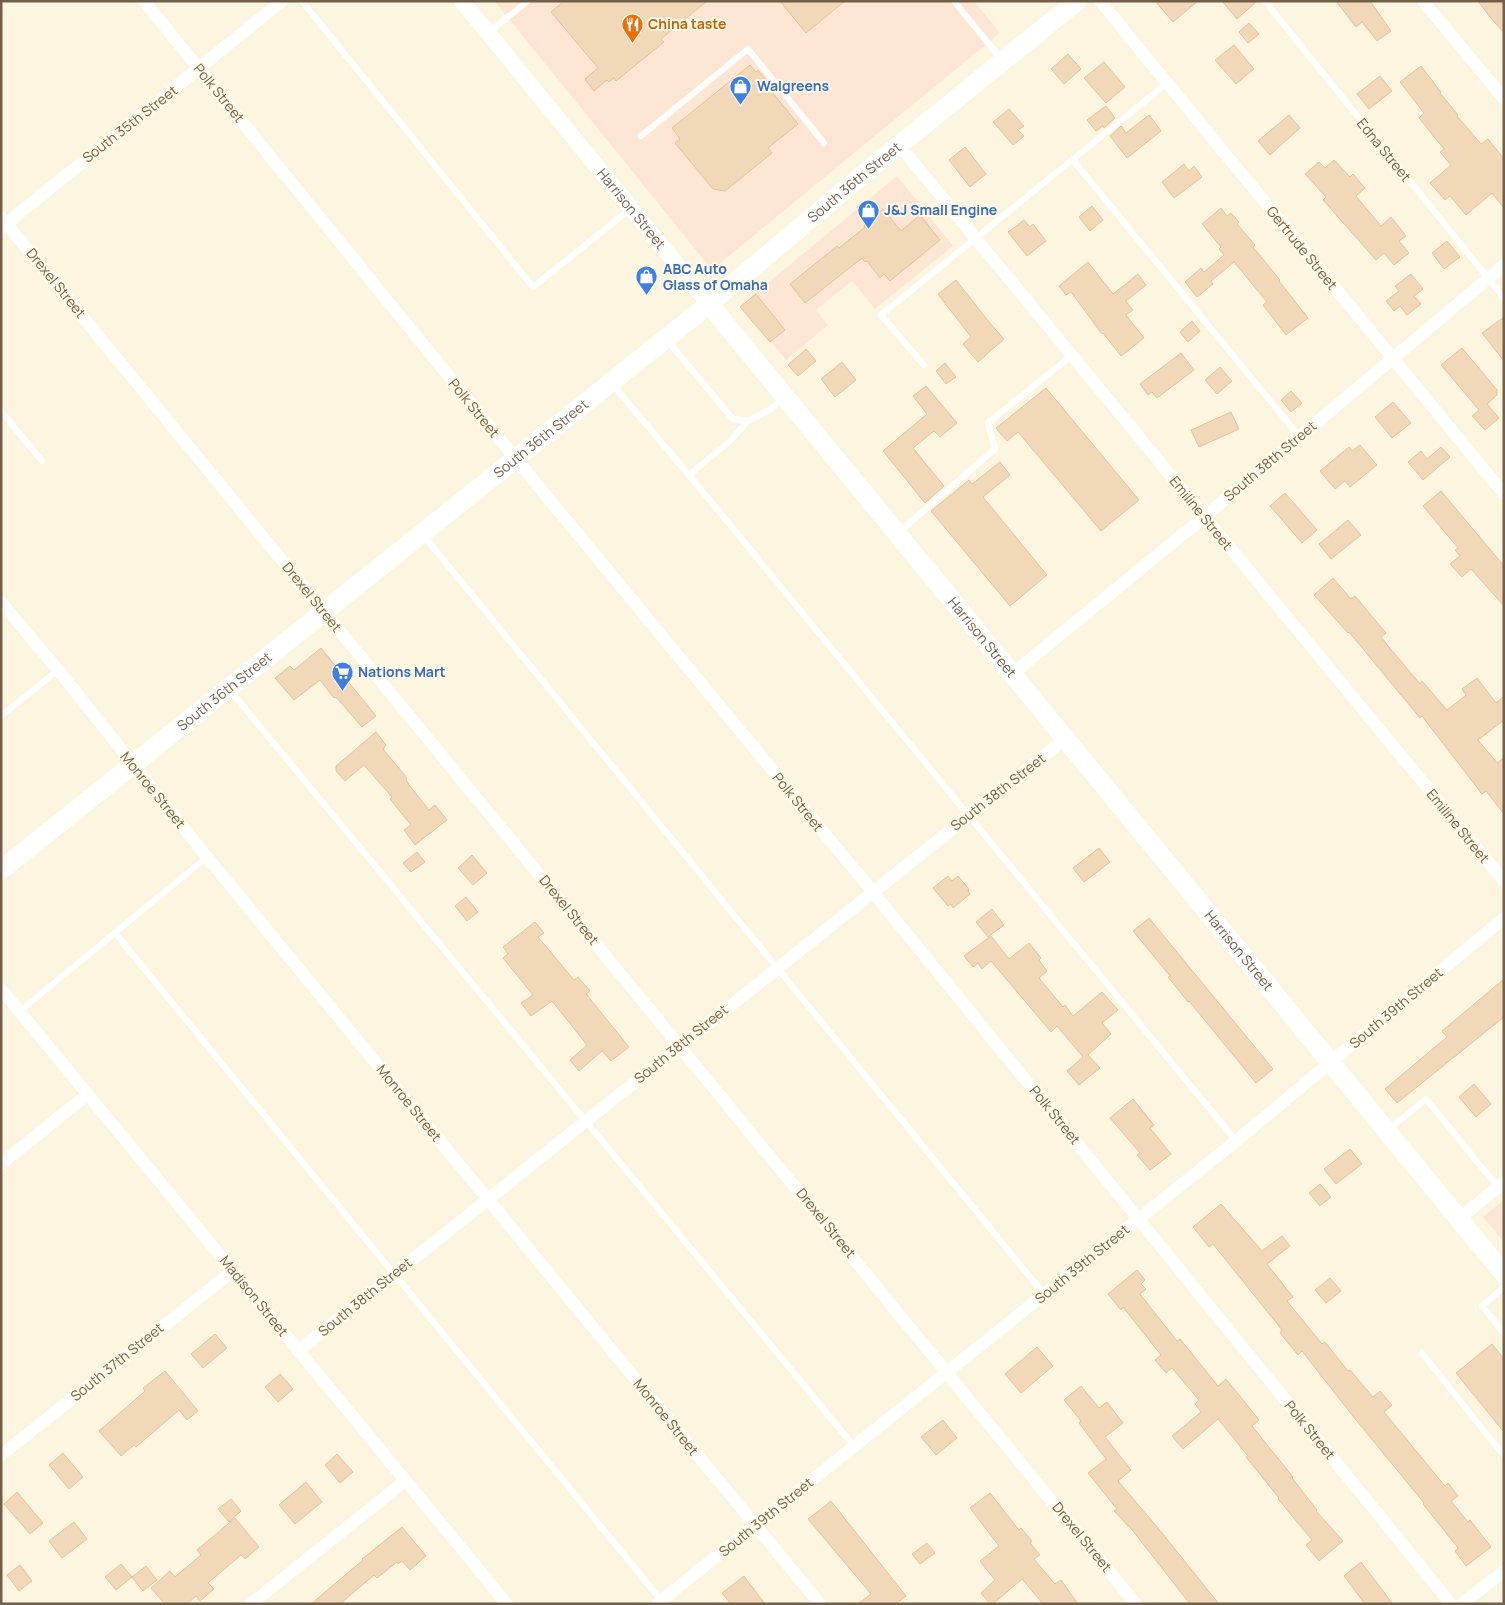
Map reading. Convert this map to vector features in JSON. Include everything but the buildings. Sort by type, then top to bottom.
[{"type":"main road","name":"South 36th Street","points":[[1,870],[666,339],[1077,1]]},
{"type":"main road","name":"Harrison Street","points":[[709,304],[1459,1219],[1499,1265]]},
{"type":"street","name":"Polk Street","points":[[144,1],[516,459],[872,891],[1451,1604]]},
{"type":"street","name":"South 35th Street","points":[[3,223],[199,69],[282,1]]},
{"type":"street","name":"Harrison Street","points":[[462,1],[709,304]]},
{"type":"street","name":"Gertrude Street","points":[[1100,1],[1504,494]]},
{"type":"street","points":[[1423,1],[1504,99]]},
{"type":"street","name":"Emiline Street","points":[[900,145],[1504,881]]},
{"type":"street","name":"Drexel Street","points":[[3,223],[324,611],[1136,1604]]},
{"type":"street","name":"South 38th Street","points":[[1012,674],[1204,517],[1504,265]]},
{"type":"street","name":"Monroe Street","points":[[1,602],[58,670],[207,857],[820,1604]]},
{"type":"street","name":"South 38th Street","points":[[298,1351],[872,891],[1065,739]]},
{"type":"street","name":"South 39th Street","points":[[659,1602],[1236,1141],[1504,918]]},
{"type":"street","name":"Madison Street","points":[[1,989],[507,1604]]},
{"type":"street","points":[[1,1164],[88,1094]]},
{"type":"street","points":[[1459,1219],[1501,1184]]},
{"type":"street","name":"South 37th Street","points":[[1,1455],[233,1271]]},
{"type":"street","points":[[252,1604],[405,1481]]},
{"type":"street","points":[[1462,1604],[1504,1571]]},
{"type":"lane","points":[[302,1],[533,287],[631,208]]},
{"type":"lane","points":[[488,34],[528,1]]},
{"type":"lane","points":[[954,1],[1003,61]]},
{"type":"lane","name":"Edna Street","points":[[1266,1],[1504,298]]},
{"type":"lane","points":[[641,136],[748,49],[824,143]]},
{"type":"lane","points":[[924,365],[881,315],[1167,82]]},
{"type":"lane","points":[[1072,159],[1299,436]]},
{"type":"lane","points":[[666,339],[733,419],[748,421]]},
{"type":"lane","points":[[897,534],[995,449],[988,423],[1072,355]]},
{"type":"lane","points":[[611,382],[690,475],[1236,1141]]},
{"type":"lane","points":[[690,475],[730,441],[748,421],[771,409],[785,398]]},
{"type":"lane","points":[[1,411],[42,461]]},
{"type":"lane","points":[[422,533],[1044,1294]]},
{"type":"lane","points":[[1,716],[58,670]]},
{"type":"lane","points":[[228,688],[854,1446]]},
{"type":"lane","points":[[20,1011],[207,857]]},
{"type":"lane","points":[[115,933],[395,1273],[659,1602]]},
{"type":"lane","points":[[1387,1131],[1426,1099],[1501,1184]]},
{"type":"lane","points":[[1504,1287],[1482,1306],[1504,1333]]},
{"type":"lane","points":[[1422,1353],[1504,1456]]},
{"type":"shaded area","points":[[497,1],[974,1],[1000,33],[712,270],[496,3]]},
{"type":"shaded area","points":[[897,176],[953,246],[875,309],[852,281],[816,310],[828,325],[786,360],[741,305]]},
{"type":"shaded area","points":[[1504,1200],[1504,1242],[1483,1217]]},
{"type":"place","name":"China taste","points":[[632,43]]},
{"type":"place","name":"Walgreens","points":[[741,105]]},
{"type":"place","name":"J&J Small Engine","points":[[868,229]]},
{"type":"place","name":"ABC Auto Glass of Omaha","points":[[647,296]]},
{"type":"place","name":"Nations Mart","points":[[342,691]]}]
